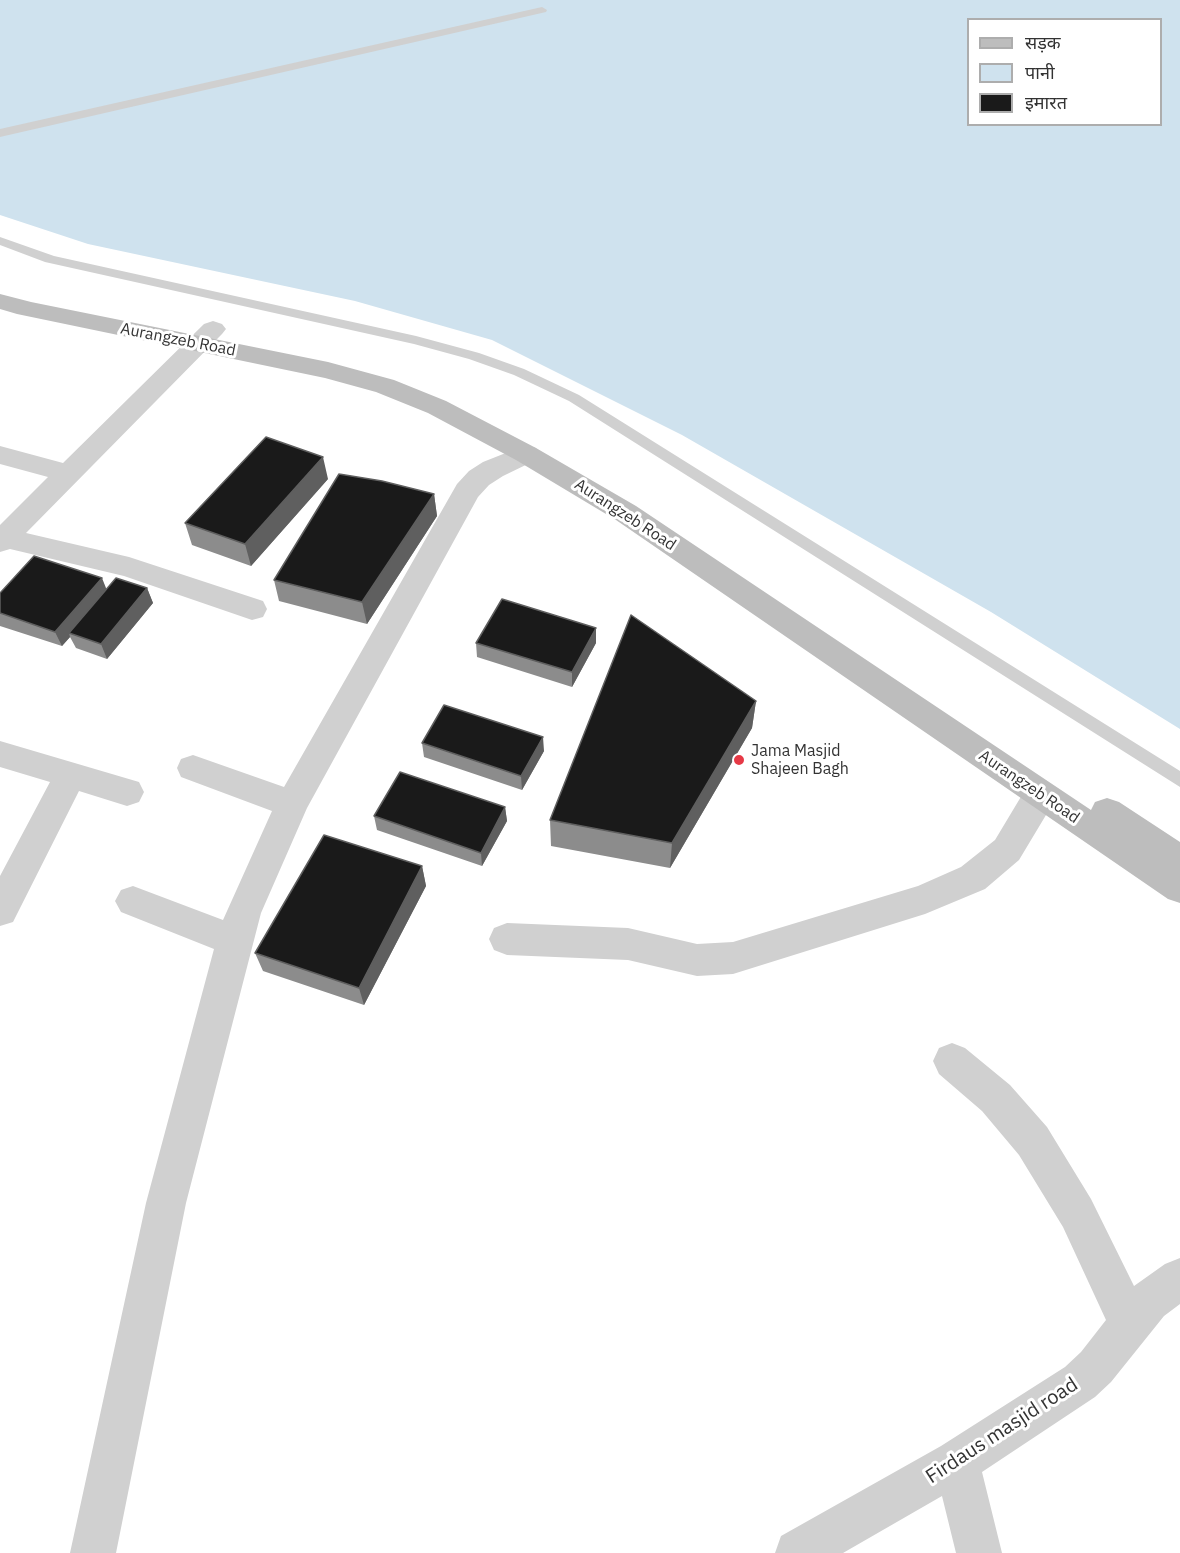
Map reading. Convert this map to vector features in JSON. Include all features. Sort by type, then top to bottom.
[{"type":"main road","name":"Aurangzeb Road","points":[[0,284],[42,297],[206,337],[385,386],[437,407],[526,454],[626,513],[1180,888]]},
{"type":"main road","name":"Aurangzeb Road","points":[[0,301],[26,309],[346,357],[411,376],[493,411],[641,503],[1180,860]]},
{"type":"street","points":[[2,539],[206,337]]},
{"type":"street","points":[[93,1553],[166,1203],[243,913],[292,804],[467,491],[479,478],[493,469],[526,454]]},
{"type":"street","points":[[0,455],[70,474]]},
{"type":"street","points":[[2,539],[129,567],[252,609]]},
{"type":"street","points":[[0,754],[127,792]]},
{"type":"street","points":[[193,768],[292,804]]},
{"type":"street","points":[[0,911],[70,775]]},
{"type":"street","points":[[507,939],[628,945],[697,960],[733,958],[926,899],[973,878],[1007,850],[1040,795]]},
{"type":"street","points":[[133,901],[234,941]]},
{"type":"street","points":[[952,1061],[996,1098],[1038,1149],[1077,1213],[1130,1324]]},
{"type":"street","name":"Firdaus masjid road","points":[[798,1553],[957,1462],[1080,1382],[1096,1367],[1149,1301],[1180,1279]]},
{"type":"street","points":[[957,1462],[979,1553]]},
{"type":"lane","points":[[0,133],[542,10]]},
{"type":"lane","points":[[0,241],[50,259],[416,340],[474,356],[519,372],[574,398],[1180,780]]},
{"type":"water","points":[[0,0],[1180,0],[1180,729],[991,612],[682,435],[492,340],[355,301],[88,244],[0,215]]},
{"type":"building","points":[[266,437],[323,457],[245,544],[185,523]]},
{"type":"building","points":[[339,474],[382,481],[434,494],[362,602],[274,580]]},
{"type":"building","points":[[34,556],[102,578],[55,632],[0,613],[0,593]]},
{"type":"building","points":[[116,578],[147,588],[101,644],[69,633]]},
{"type":"building","points":[[502,599],[596,628],[572,672],[476,643]]},
{"type":"building","points":[[631,615],[756,701],[672,843],[550,820]]},
{"type":"building","points":[[444,705],[543,737],[521,776],[422,743]]},
{"type":"building","points":[[400,772],[505,807],[481,853],[374,816]]},
{"type":"building","points":[[324,835],[422,866],[359,988],[255,953]]},
{"type":"place","name":"Jama Masjid Shajeen Bagh","points":[[739,760]]}]
